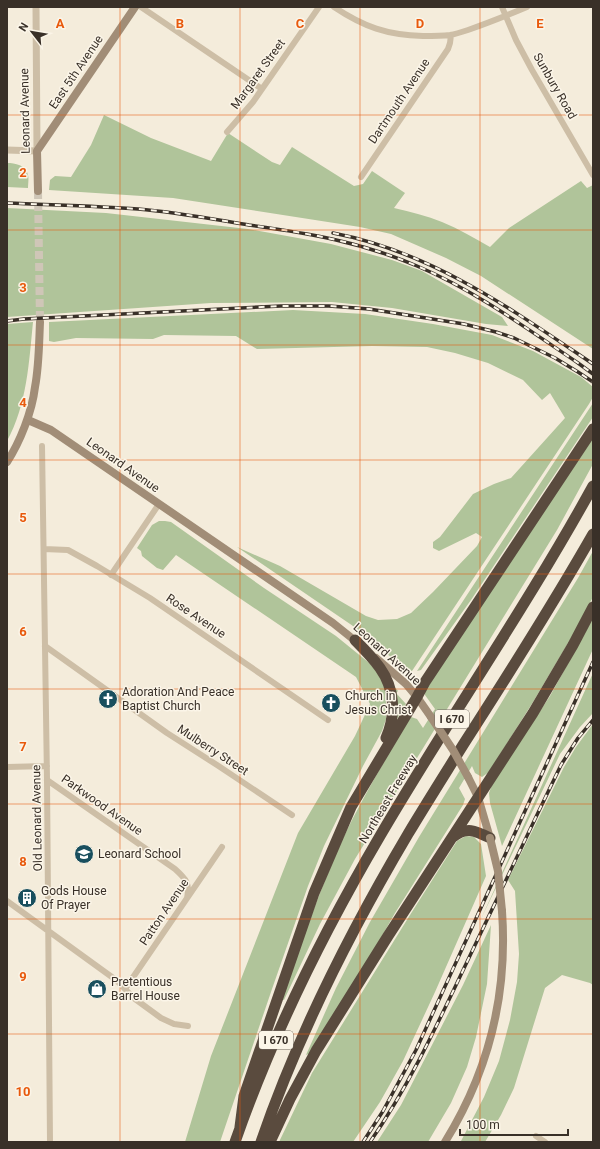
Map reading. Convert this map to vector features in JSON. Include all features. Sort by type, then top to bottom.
[{"type":"highway","points":[[240,1127],[244,1096],[298,937],[314,893],[351,807],[425,682],[593,429]]},
{"type":"highway","name":"Northeast Freeway","points":[[235,1142],[260,1076],[288,1013],[315,955],[337,914],[383,831],[519,613],[593,486]]},
{"type":"highway","name":"I 670","points":[[261,1142],[271,1113],[314,1012],[372,895],[409,832],[546,613],[593,534]]},
{"type":"highway","points":[[270,1142],[316,1051],[384,942],[533,713],[573,645],[593,607]]},
{"type":"highway","points":[[355,640],[379,666],[385,675],[392,694],[393,703],[390,728],[360,791]]},
{"type":"highway","points":[[451,838],[463,830],[476,832],[490,838]]},
{"type":"main road","name":"East 5th Avenue","points":[[37,151],[135,7]]},
{"type":"main road","name":"Leonard Avenue","points":[[37,151],[38,191]]},
{"type":"main road","points":[[7,462],[11,457],[28,420],[35,388],[40,322]]},
{"type":"main road","name":"Leonard Avenue","points":[[28,420],[51,430],[333,623],[355,640],[406,684],[417,697],[453,750],[478,797],[490,838],[498,872],[504,934],[502,977],[498,1007],[483,1065],[463,1111],[445,1142]]},
{"type":"street","name":"Leonard Avenue","points":[[36,7],[37,151]]},
{"type":"street","points":[[141,7],[262,89]]},
{"type":"street","name":"Margaret Street","points":[[227,132],[253,102],[319,7]]},
{"type":"street","points":[[334,7],[367,25],[389,33],[410,36],[451,35],[527,7]]},
{"type":"street","name":"Sunbury Road","points":[[502,7],[516,40],[532,70],[593,174]]},
{"type":"street","name":"Dartmouth Avenue","points":[[361,177],[448,49],[451,35]]},
{"type":"street","points":[[7,150],[37,151]]},
{"type":"street","name":"Old Leonard Avenue","points":[[42,446],[49,932],[50,1142]]},
{"type":"street","points":[[111,575],[159,504]]},
{"type":"street","name":"Rose Avenue","points":[[44,549],[68,550],[150,598],[328,720]]},
{"type":"street","name":"Mulberry Street","points":[[45,646],[167,733],[292,815]]},
{"type":"street","points":[[7,767],[47,766]]},
{"type":"street","name":"Parkwood Avenue","points":[[47,780],[176,869],[184,877],[188,884],[189,891],[187,898]]},
{"type":"street","name":"Patton Avenue","points":[[125,990],[222,847]]},
{"type":"street","points":[[7,901],[116,980],[135,1000],[161,1018],[174,1024],[188,1026]]},
{"type":"street","points":[[536,1136],[545,1142]]},
{"type":"green space","points":[[104,115],[151,138],[211,161],[228,133],[272,162],[280,165],[292,147],[354,186],[363,184],[372,171],[405,193],[394,208],[419,214],[442,222],[490,247],[509,228],[581,181],[587,188],[593,185],[593,349],[481,276],[446,258],[391,234],[360,227],[173,198],[49,190],[50,180],[55,176],[71,177],[91,145]]},
{"type":"green space","points":[[7,163],[17,164],[25,169],[28,177],[28,188],[7,187]]},
{"type":"green space","points":[[7,208],[106,213],[248,229],[331,244],[392,260],[422,271],[502,317],[508,326],[486,324],[392,308],[332,302],[211,303],[7,317]]},
{"type":"green space","points":[[293,310],[365,314],[433,324],[492,335],[533,351],[581,377],[593,387],[593,397],[589,404],[412,671],[398,664],[353,626],[237,547],[280,566],[366,616],[378,620],[397,619],[411,613],[477,546],[482,537],[476,533],[439,551],[433,548],[433,542],[440,537],[473,494],[511,478],[565,418],[550,393],[542,400],[523,380],[488,363],[455,353],[427,347],[372,346],[257,349],[236,336],[164,335],[153,339],[76,338],[54,342],[49,341],[49,322]]},
{"type":"green space","points":[[33,322],[23,398],[14,427],[7,441],[7,324]]},
{"type":"green space","points":[[593,403],[593,417],[471,600],[421,670],[417,671]]},
{"type":"green space","points":[[593,434],[593,464],[557,530],[355,859],[320,924],[284,1000],[280,999],[335,856],[367,792],[407,721],[411,717],[417,719],[423,728],[435,709],[425,695],[425,690]]},
{"type":"green space","points":[[159,521],[171,522],[264,588],[336,636],[379,673],[384,683],[386,694],[386,719],[382,731],[363,766],[324,846],[308,886],[220,1142],[185,1142],[211,1056],[298,833],[355,736],[370,704],[356,677],[176,555],[163,570],[157,568],[142,556],[141,551],[137,548],[152,525]]},
{"type":"green space","points":[[593,551],[593,597],[574,633],[489,772],[482,777],[475,773],[472,766],[459,788],[465,799],[463,805],[395,913],[366,964],[311,1053],[306,1055],[336,988],[370,922],[419,837],[578,578]]},
{"type":"green space","points":[[593,618],[593,649],[502,846],[490,803],[489,793],[493,782],[550,696]]},
{"type":"green space","points":[[593,673],[593,713],[580,727],[560,754],[480,921]]},
{"type":"green space","points":[[393,685],[398,691],[396,693],[406,704],[394,724]]},
{"type":"green space","points":[[593,724],[593,985],[562,975],[545,988],[514,1088],[501,1115],[485,1142],[462,1142],[461,1141],[484,1097],[499,1061],[510,1020],[517,982],[519,954],[515,891],[508,880],[564,767],[576,747]]},
{"type":"green space","points":[[466,836],[474,837],[481,844],[486,876],[403,1061],[380,1102],[353,1142],[279,1142],[312,1073],[457,841]]},
{"type":"green space","points":[[491,925],[487,984],[476,1037],[467,1067],[451,1103],[428,1142],[377,1142],[401,1105],[463,985]]},
{"type":"tunnel","points":[[38,191],[40,322]]},
{"type":"railway","points":[[7,203],[122,208],[166,212],[292,231],[355,245],[417,266],[459,286],[519,323],[593,374]]},
{"type":"railway","points":[[333,233],[369,242],[404,254],[437,268],[501,303],[593,364]]},
{"type":"railway","points":[[7,321],[281,306],[329,306],[369,309],[464,324],[496,332],[514,338],[555,358],[593,382]]},
{"type":"railway","points":[[363,1142],[383,1111],[416,1050],[593,662]]},
{"type":"railway","points":[[370,1142],[410,1077],[433,1032],[561,765],[578,738],[593,720]]},
{"type":"place","name":"Adoration And Peace Baptist Church","points":[[108,699]]},
{"type":"place","name":"Church in Jesus Christ","points":[[331,703]]},
{"type":"place","name":"Leonard School","points":[[84,854]]},
{"type":"place","name":"Gods House Of Prayer","points":[[27,898]]},
{"type":"place","name":"Pretentious Barrel House","points":[[97,989]]}]
